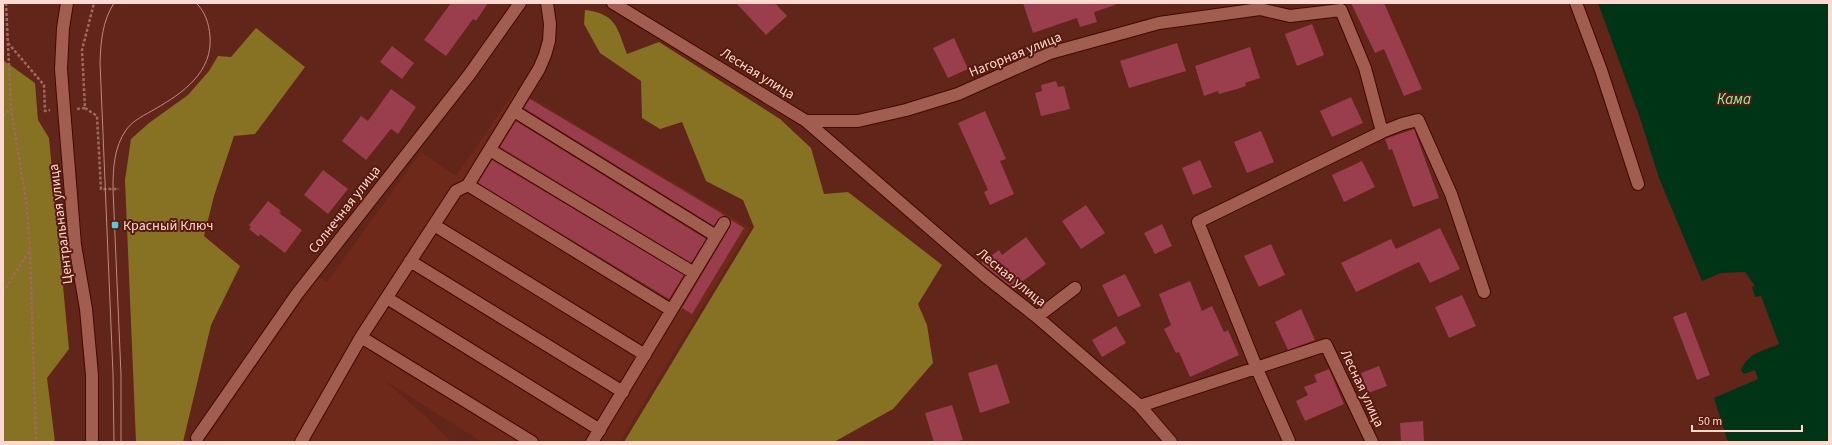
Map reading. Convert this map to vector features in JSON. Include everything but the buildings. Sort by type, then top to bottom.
[{"type":"street","name":"Центральная улица","points":[[67,3],[63,28],[63,96],[75,245],[86,309],[92,375],[92,442]]},
{"type":"street","name":"Солнечная улица","points":[[197,438],[297,294],[469,75],[520,3]]},
{"type":"street","points":[[301,442],[361,337],[456,191],[468,185],[539,69],[549,41],[550,24],[547,3]]},
{"type":"street","name":"Лесная улица","points":[[613,3],[766,95],[806,121],[985,276],[1037,317],[1140,406],[1257,369],[1326,345],[1372,442]]},
{"type":"street","points":[[1576,3],[1601,70],[1638,184]]},
{"type":"street","name":"Нагорная улица","points":[[806,121],[858,121],[906,110],[958,94],[1050,52],[1159,23],[1262,6],[1290,16],[1341,10],[1365,68],[1382,132]]},
{"type":"street","points":[[514,111],[716,236]]},
{"type":"street","points":[[1289,441],[1257,369],[1198,222],[1382,132],[1402,124],[1418,120],[1451,194],[1484,292]]},
{"type":"street","points":[[490,150],[694,273]]},
{"type":"street","points":[[468,185],[671,310]]},
{"type":"street","points":[[592,442],[724,223]]},
{"type":"street","points":[[434,225],[645,355]]},
{"type":"street","points":[[410,261],[623,392]]},
{"type":"street","points":[[1037,317],[1074,288]]},
{"type":"street","points":[[387,298],[600,430]]},
{"type":"street","points":[[361,337],[532,442]]},
{"type":"street","points":[[1140,406],[1171,442]]},
{"type":"path","points":[[6,3],[11,108],[27,207],[30,249],[36,442]]},
{"type":"path","points":[[85,108],[82,50],[94,3]]},
{"type":"path","points":[[7,43],[44,85],[45,111],[50,110]]},
{"type":"path","points":[[3,116],[11,108]]},
{"type":"path","points":[[77,108],[85,108],[97,116],[101,189],[119,189]]},
{"type":"path","points":[[3,292],[30,249]]},
{"type":"shaded area","points":[[585,10],[596,12],[610,19],[618,30],[627,54],[659,42],[780,119],[811,148],[824,194],[848,192],[942,265],[918,304],[927,325],[933,363],[893,409],[834,442],[624,442],[754,227],[743,200],[706,181],[682,122],[660,129],[642,118],[641,81],[600,53],[584,24]]},
{"type":"shaded area","points":[[256,28],[305,67],[255,134],[234,136],[214,196],[204,236],[240,266],[211,325],[183,442],[136,442],[125,180],[131,139],[149,123],[188,95],[209,71],[218,56],[231,57]]},
{"type":"shaded area","points":[[3,60],[35,83],[38,120],[49,138],[69,349],[47,378],[55,442],[3,442]]},
{"type":"shaded area","points":[[516,89],[750,228],[620,442],[482,442],[384,380],[452,442],[204,442],[319,277],[327,282],[421,152],[456,176]]},
{"type":"water","name":"Кама","points":[[1598,3],[1829,3],[1829,442],[1728,442],[1714,398],[1758,379],[1755,370],[1744,374],[1741,370],[1748,359],[1752,356],[1779,344],[1761,296],[1755,297],[1752,287],[1755,286],[1745,272],[1721,273],[1702,281],[1659,178],[1640,118]]},
{"type":"tram line","points":[[114,3],[105,24],[100,62],[113,374],[114,442]]},
{"type":"tram line","points":[[121,442],[121,375],[113,189],[115,158],[122,137],[129,126],[139,118],[176,96],[194,80],[207,60],[210,49],[209,27],[202,10],[196,3]]},
{"type":"place","name":"Красный Ключ","points":[[115,225]]}]
